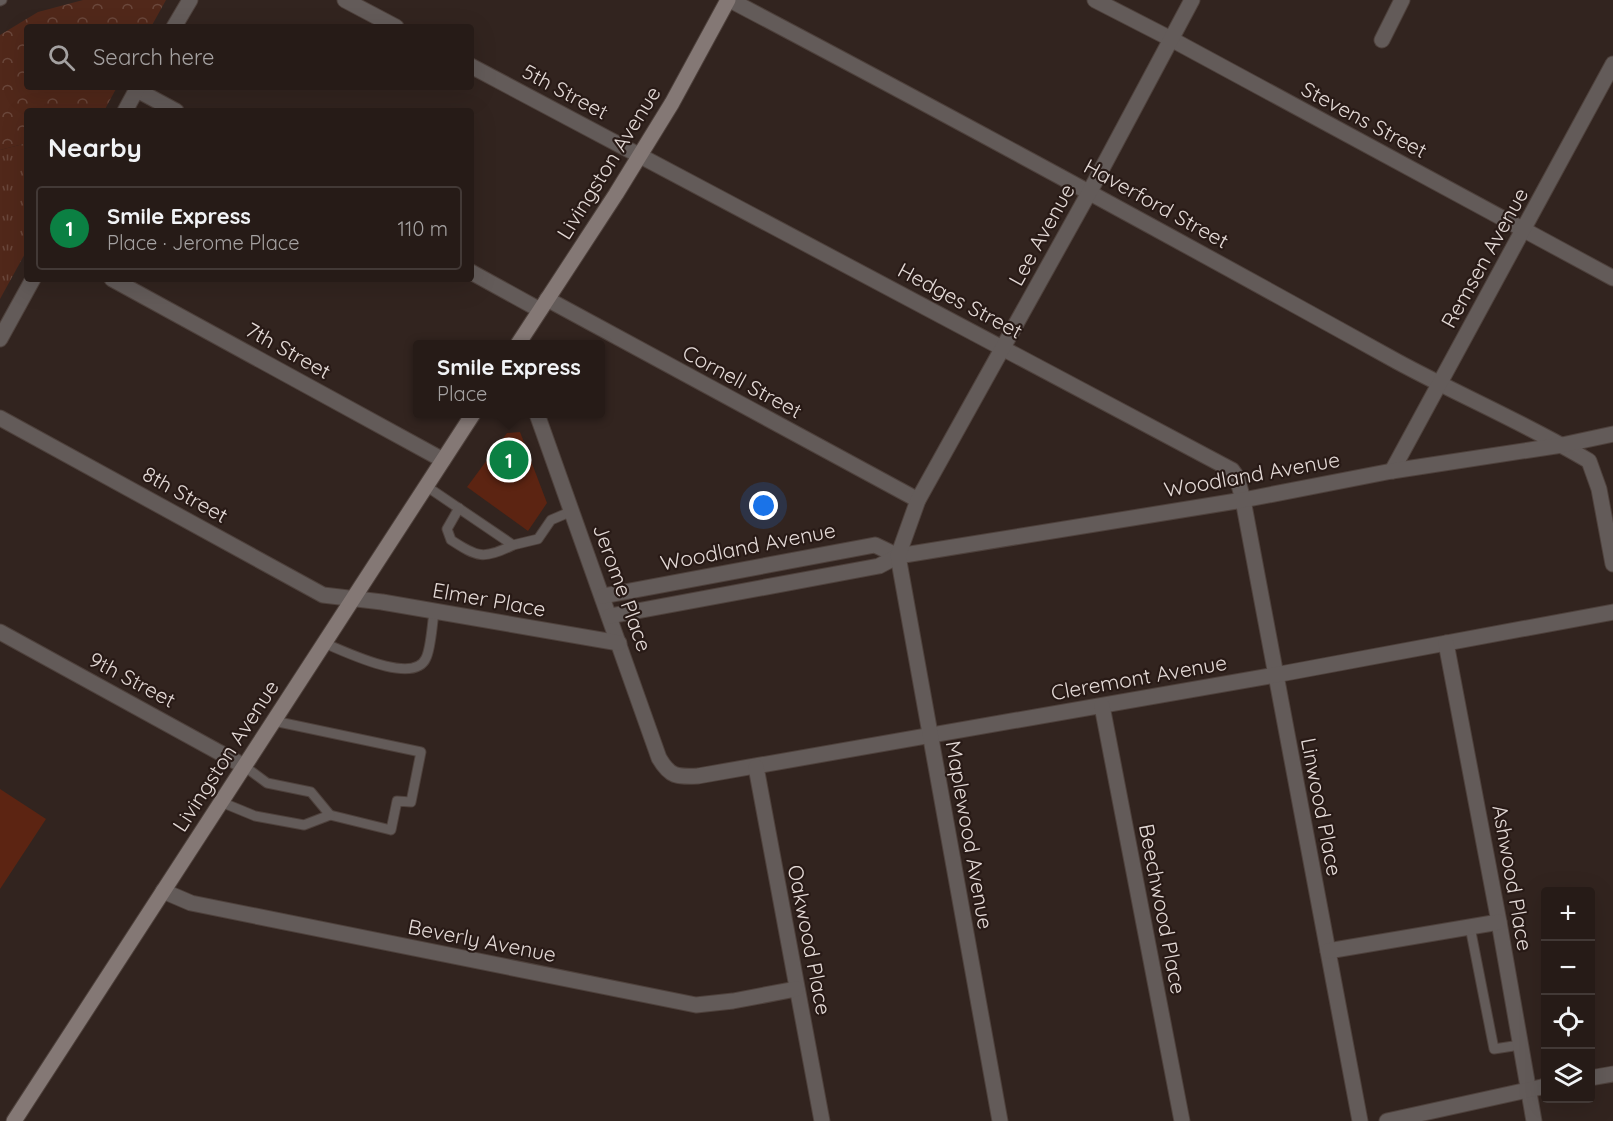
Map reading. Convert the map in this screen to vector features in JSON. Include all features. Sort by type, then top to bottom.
[{"type":"main road","name":"Livingston Avenue","points":[[521,340],[672,103],[729,0]]},
{"type":"main road","name":"Livingston Avenue","points":[[14,1121],[470,418]]},
{"type":"street","points":[[176,24],[190,0]]},
{"type":"street","points":[[345,0],[390,24]]},
{"type":"street","name":"Haverford Street","points":[[729,0],[1090,191],[1440,384],[1562,444],[1589,461],[1599,489],[1613,564]]},
{"type":"street","name":"Stevens Street","points":[[1095,0],[1613,278]]},
{"type":"street","name":"Lee Avenue","points":[[898,556],[918,500],[1090,191],[1192,0]]},
{"type":"street","points":[[1382,40],[1402,0]]},
{"type":"street","name":"Remsen Avenue","points":[[1392,471],[1613,64]]},
{"type":"street","name":"5th Street","points":[[474,68],[640,155]]},
{"type":"street","points":[[127,108],[137,90]]},
{"type":"street","points":[[141,90],[171,108]]},
{"type":"street","name":"Hedges Street","points":[[640,155],[1232,470],[1237,477],[1242,500]]},
{"type":"street","name":"Cornell Street","points":[[474,273],[544,305],[918,500]]},
{"type":"street","points":[[0,339],[31,282]]},
{"type":"street","name":"7th Street","points":[[117,282],[443,460]]},
{"type":"street","name":"8th Street","points":[[0,418],[323,595],[352,599]]},
{"type":"street","name":"Jerome Place","points":[[538,418],[659,758],[672,774]]},
{"type":"street","name":"Woodland Avenue","points":[[610,616],[879,566],[898,556],[1242,500],[1392,471],[1613,434]]},
{"type":"street","name":"Linwood Place","points":[[1242,500],[1360,1121]]},
{"type":"street","name":"Woodland Avenue","points":[[603,596],[875,545],[898,556]]},
{"type":"street","name":"Maplewood Avenue","points":[[898,556],[1000,1121]]},
{"type":"street","name":"Elmer Place","points":[[352,599],[382,602],[434,613],[619,643]]},
{"type":"street","name":"Cleremont Avenue","points":[[672,774],[680,777],[698,776],[930,737],[1613,612]]},
{"type":"street","name":"9th Street","points":[[0,632],[244,766]]},
{"type":"street","name":"Ashwood Place","points":[[1446,643],[1534,1121]]},
{"type":"street","name":"Beechwood Place","points":[[1102,706],[1182,1121]]},
{"type":"street","name":"Oakwood Place","points":[[756,766],[822,1121]]},
{"type":"street","name":"Beverly Avenue","points":[[163,891],[183,901],[198,905],[696,1005],[733,1001],[796,989]]},
{"type":"street","points":[[1328,951],[1499,921]]},
{"type":"street","points":[[1595,1077],[1613,1074]]},
{"type":"street","points":[[1387,1121],[1541,1087]]},
{"type":"lane","points":[[426,486],[513,545]]},
{"type":"lane","points":[[459,508],[447,529],[450,540],[483,556],[490,556],[513,545],[538,539],[551,520],[572,511]]},
{"type":"lane","points":[[324,643],[367,661],[402,670],[419,667],[426,659],[434,613]]},
{"type":"lane","points":[[244,766],[267,783],[311,792],[330,814],[391,830],[397,801],[411,802],[421,752],[274,721]]},
{"type":"lane","points":[[221,802],[255,816],[304,825],[330,814]]},
{"type":"lane","points":[[1470,927],[1494,1049],[1520,1045]]},
{"type":"green space","points":[[83,0],[166,0],[153,24],[24,24],[24,90],[115,90],[106,108],[24,108],[24,144],[0,150],[0,35],[38,12]]},
{"type":"green space","points":[[24,144],[24,255],[0,299],[0,150]]},
{"type":"building","points":[[520,432],[547,503],[528,531],[467,487],[507,433]]},
{"type":"building","points":[[0,789],[46,819],[0,889]]},
{"type":"place","name":"Smile Express","points":[[509,460]]}]
